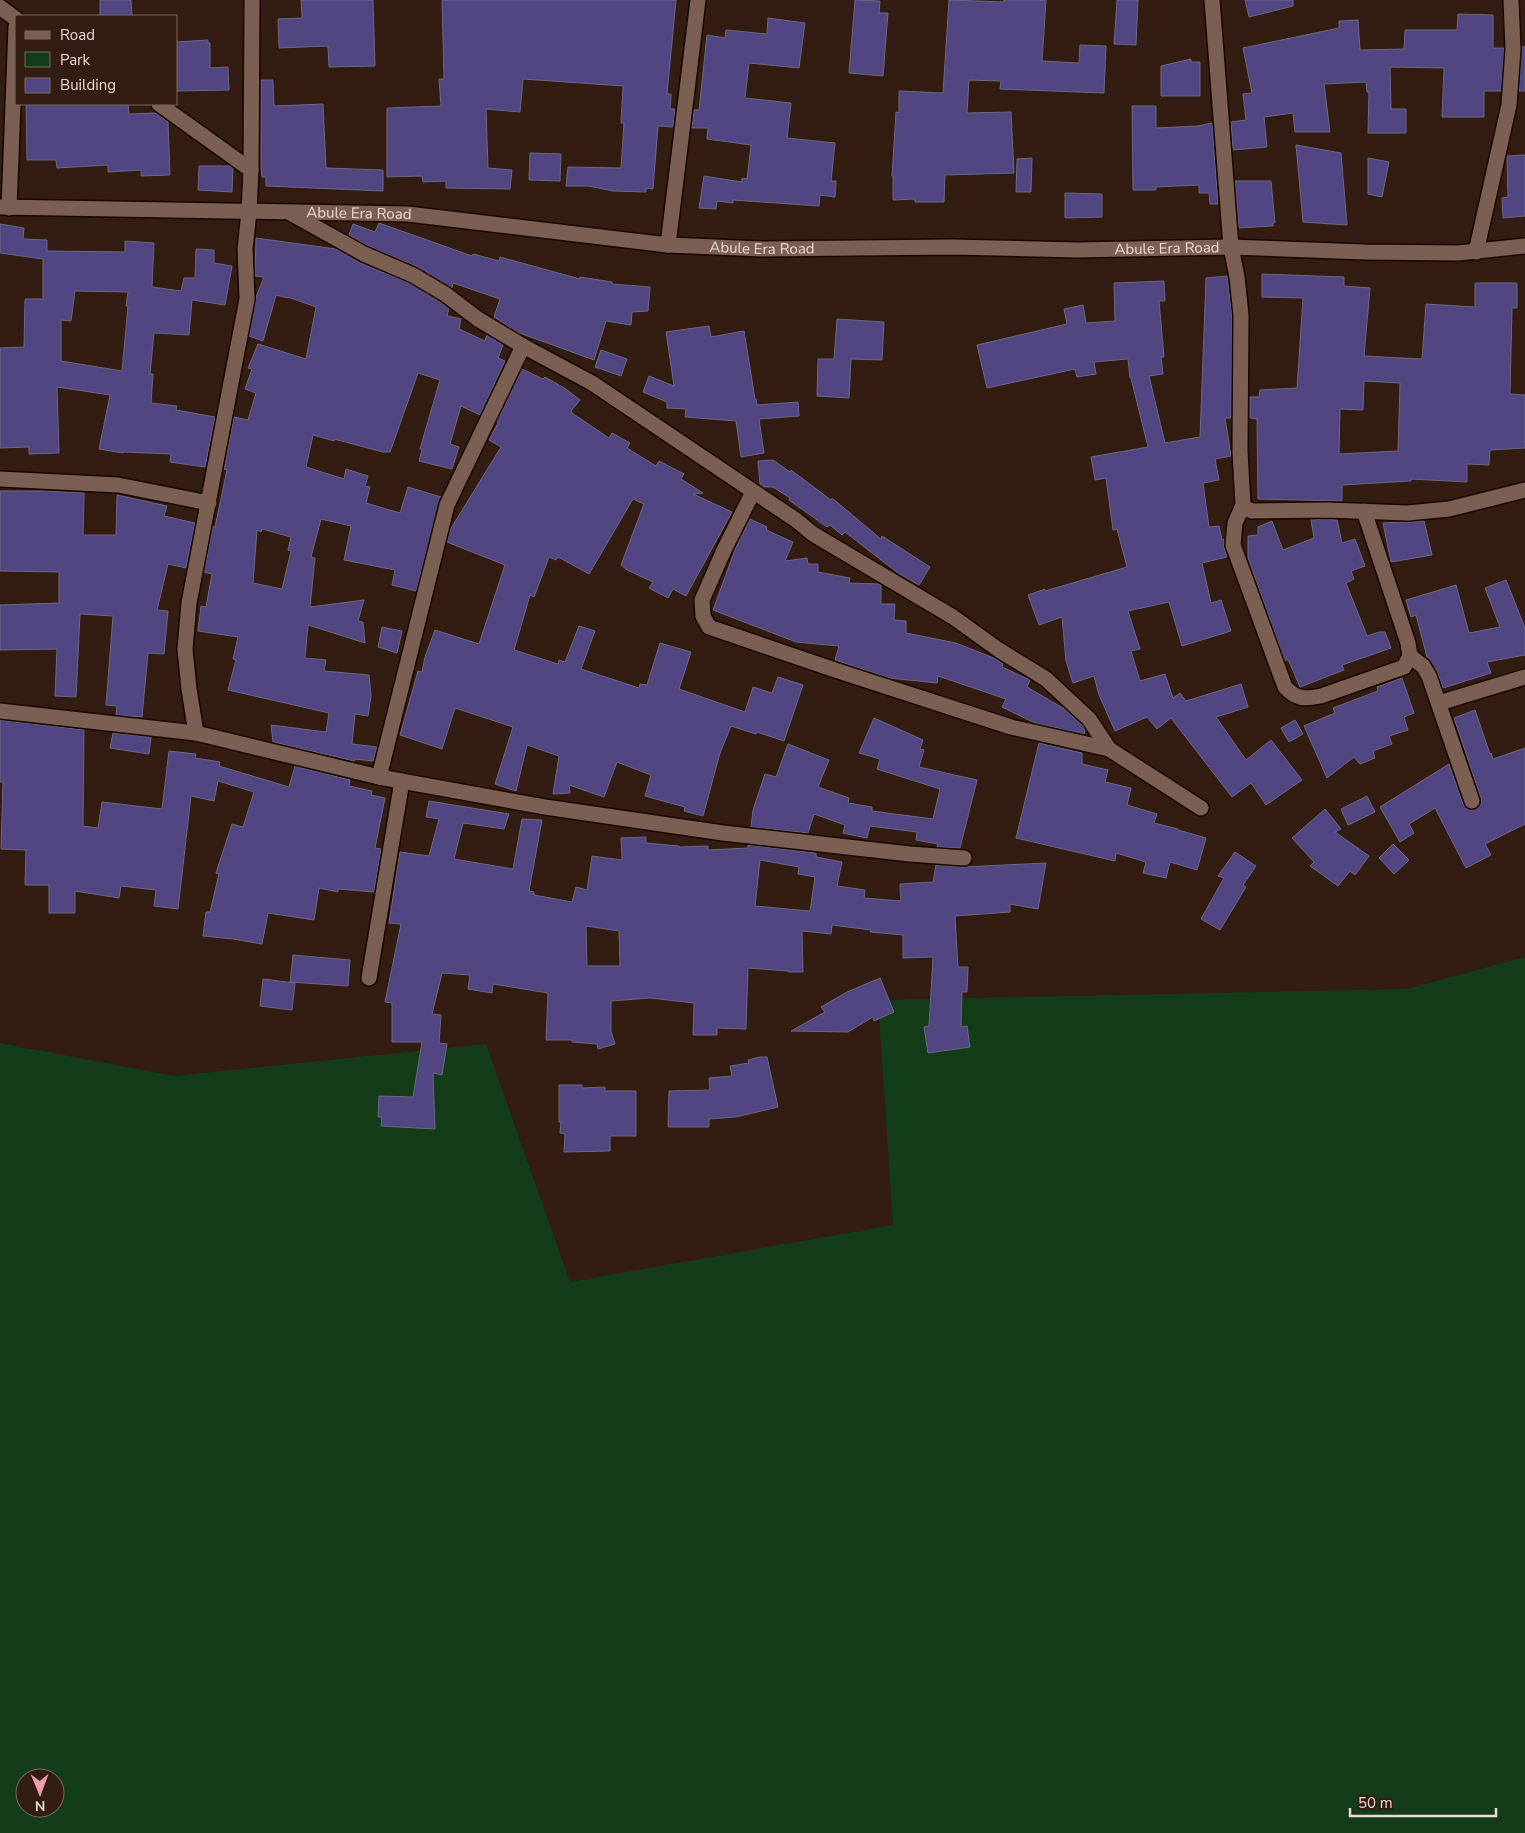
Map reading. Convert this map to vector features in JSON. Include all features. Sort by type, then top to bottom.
[{"type":"street","points":[[196,733],[185,649],[189,602],[247,299],[245,249],[249,212],[252,0]]},
{"type":"street","points":[[668,245],[698,0]]},
{"type":"street","points":[[1212,0],[1230,247],[1237,278],[1242,315],[1240,451],[1244,505],[1235,523],[1233,545],[1285,687],[1293,696],[1306,698],[1330,692],[1404,667],[1410,656],[1408,643],[1364,511]]},
{"type":"street","points":[[1476,252],[1509,105],[1512,49],[1510,0]]},
{"type":"street","points":[[0,7],[15,18]]},
{"type":"street","points":[[4,207],[15,42]]},
{"type":"street","points":[[160,105],[250,170]]},
{"type":"street","name":"Abule Era Road","points":[[4,207],[408,214],[668,245],[762,249],[952,247],[1077,250],[1230,247],[1365,252],[1476,252],[1525,246]]},
{"type":"street","points":[[289,213],[364,254],[413,275],[445,294],[478,319],[523,346],[592,383],[796,520],[812,534],[954,617],[1000,650],[1046,679],[1089,719],[1109,749]]},
{"type":"street","points":[[378,777],[447,505],[523,346]]},
{"type":"street","points":[[0,479],[118,485],[209,503]]},
{"type":"street","points":[[1244,505],[1252,511],[1408,512],[1448,509],[1525,490]]},
{"type":"street","points":[[753,492],[702,600],[703,616],[709,627],[1011,727],[1109,749],[1201,808]]},
{"type":"street","points":[[1410,656],[1423,666],[1429,676],[1472,801]]},
{"type":"street","points":[[1439,703],[1525,677]]},
{"type":"street","points":[[0,711],[196,733],[378,777],[545,807],[723,833],[910,854],[964,858]]},
{"type":"street","points":[[369,978],[402,781]]},
{"type":"green space","points":[[1525,957],[1525,1833],[0,1833],[0,1043],[174,1076],[486,1044],[570,1282],[893,1225],[878,1000],[1407,989]]},
{"type":"building","points":[[100,0],[131,0],[132,15],[100,15]]},
{"type":"building","points":[[301,0],[373,0],[375,66],[329,67],[328,46],[279,48],[278,19],[302,18]]},
{"type":"building","points":[[442,0],[676,0],[667,94],[671,94],[670,109],[675,109],[673,127],[658,126],[653,189],[646,188],[646,192],[613,191],[588,186],[566,186],[568,167],[621,168],[624,123],[621,123],[623,86],[523,79],[520,112],[486,109],[488,168],[512,170],[510,189],[446,188],[446,181],[423,182],[422,176],[387,177],[387,108],[441,106],[439,79],[444,79]]},
{"type":"building","points":[[855,0],[880,1],[879,13],[888,13],[883,76],[849,73]]},
{"type":"building","points":[[949,0],[1004,2],[1004,0],[1046,0],[1042,61],[1079,63],[1080,45],[1106,46],[1104,93],[1000,89],[1001,81],[969,80],[967,113],[1011,112],[1014,173],[945,175],[944,202],[915,202],[915,199],[893,200],[892,176],[896,112],[899,113],[899,91],[943,93]]},
{"type":"building","points":[[1117,0],[1138,0],[1136,45],[1114,44]]},
{"type":"building","points":[[1245,0],[1293,0],[1293,6],[1249,17]]},
{"type":"building","points":[[1458,14],[1493,15],[1493,48],[1504,48],[1501,91],[1484,91],[1484,117],[1442,117],[1444,68],[1390,67],[1391,109],[1406,109],[1406,133],[1368,133],[1369,92],[1367,92],[1366,82],[1324,84],[1330,132],[1295,132],[1293,113],[1264,117],[1267,147],[1233,150],[1231,122],[1246,120],[1243,94],[1252,93],[1243,48],[1339,28],[1339,21],[1358,20],[1360,50],[1404,49],[1405,30],[1457,30]]},
{"type":"building","points":[[768,18],[805,23],[799,68],[749,63],[745,98],[791,103],[787,138],[835,143],[831,181],[836,181],[835,197],[820,195],[819,206],[733,200],[733,203],[717,201],[716,209],[699,208],[704,176],[742,182],[742,178],[747,179],[751,145],[707,139],[708,128],[692,128],[694,110],[699,110],[707,35],[725,38],[726,30],[767,34]]},
{"type":"building","points":[[208,40],[208,43],[210,43],[210,68],[228,67],[229,90],[178,91],[178,42]]},
{"type":"building","points":[[1525,46],[1525,91],[1519,91],[1522,47]]},
{"type":"building","points":[[1191,59],[1191,62],[1200,62],[1200,96],[1161,96],[1161,66]]},
{"type":"building","points":[[261,80],[273,80],[274,106],[323,104],[326,168],[383,170],[383,191],[266,186],[266,177],[262,177],[261,167]]},
{"type":"building","points":[[26,105],[128,105],[129,114],[156,113],[168,122],[170,175],[141,176],[141,170],[108,172],[108,165],[57,168],[56,160],[27,160]]},
{"type":"building","points":[[1132,106],[1156,106],[1156,128],[1198,126],[1212,123],[1218,204],[1210,204],[1209,193],[1199,193],[1199,185],[1156,187],[1156,190],[1133,190]]},
{"type":"building","points":[[1296,145],[1341,153],[1347,225],[1303,222]]},
{"type":"building","points":[[530,153],[561,154],[560,181],[529,180]]},
{"type":"building","points":[[1525,155],[1525,216],[1503,218],[1502,198],[1508,197],[1507,156]]},
{"type":"building","points":[[1032,158],[1031,192],[1016,192],[1017,159]]},
{"type":"building","points":[[1368,158],[1389,162],[1382,197],[1368,194]]},
{"type":"building","points":[[199,166],[230,166],[233,168],[232,192],[198,190]]},
{"type":"building","points":[[1235,181],[1271,181],[1275,223],[1273,223],[1273,226],[1239,228]]},
{"type":"building","points":[[1065,193],[1102,194],[1102,217],[1065,218]]},
{"type":"building","points":[[379,223],[472,256],[473,254],[499,261],[500,257],[580,279],[580,277],[612,282],[612,284],[650,287],[648,311],[632,312],[631,325],[606,321],[594,360],[517,332],[494,317],[500,299],[453,283],[452,288],[418,267],[368,246],[349,235],[353,224],[375,232]]},
{"type":"building","points":[[0,224],[24,228],[23,239],[47,240],[47,251],[125,252],[125,241],[154,243],[152,287],[181,291],[184,278],[195,278],[196,249],[214,250],[214,263],[232,266],[225,305],[192,300],[189,335],[154,333],[150,374],[153,374],[151,403],[177,406],[176,410],[215,417],[205,467],[170,462],[171,454],[123,453],[99,449],[110,395],[57,387],[59,453],[29,454],[29,447],[0,448],[0,348],[24,347],[25,299],[43,299],[43,259],[0,253]],"holes":[[[75,291],[128,292],[122,371],[61,361],[61,320],[71,321]]]},
{"type":"building","points":[[256,238],[336,249],[360,263],[409,283],[440,302],[449,308],[447,316],[461,319],[459,329],[485,341],[487,335],[503,345],[498,358],[505,361],[480,415],[461,406],[450,444],[459,447],[452,469],[419,461],[422,450],[420,449],[440,380],[418,373],[390,452],[383,452],[313,435],[306,467],[344,479],[346,469],[368,476],[365,486],[370,487],[366,503],[400,513],[408,487],[441,497],[416,591],[392,585],[395,570],[344,560],[351,526],[321,519],[311,557],[315,558],[310,607],[364,600],[358,621],[363,622],[365,643],[308,625],[305,658],[326,660],[324,671],[369,675],[371,696],[368,716],[355,714],[352,744],[377,747],[373,761],[355,759],[354,761],[273,742],[271,725],[326,732],[329,713],[228,690],[236,660],[233,659],[238,637],[198,631],[201,606],[206,607],[212,574],[204,572],[227,470],[224,469],[234,417],[248,420],[256,393],[245,389],[252,369],[248,368],[258,344],[306,359],[316,307],[288,297],[276,295],[263,341],[249,336],[256,297],[264,277],[255,276]],"holes":[[[262,529],[291,537],[288,550],[291,551],[282,589],[253,583],[257,530],[261,532]]]},
{"type":"building","points":[[1262,274],[1344,277],[1344,286],[1370,288],[1364,356],[1422,359],[1426,304],[1475,307],[1475,283],[1517,283],[1517,308],[1512,308],[1510,394],[1525,395],[1525,448],[1490,450],[1489,465],[1467,464],[1467,482],[1411,479],[1411,481],[1342,485],[1342,501],[1258,499],[1257,419],[1250,418],[1250,397],[1259,397],[1260,390],[1297,388],[1303,298],[1262,297]],"holes":[[[1364,381],[1400,383],[1398,451],[1339,454],[1340,409],[1363,410]]]},
{"type":"building","points":[[1227,276],[1232,315],[1231,418],[1225,418],[1231,456],[1215,459],[1219,480],[1203,483],[1209,527],[1219,526],[1222,540],[1224,539],[1227,557],[1202,563],[1211,603],[1221,600],[1231,631],[1182,646],[1169,602],[1128,611],[1140,649],[1131,651],[1140,681],[1165,674],[1173,698],[1180,693],[1186,701],[1241,684],[1248,707],[1216,717],[1246,760],[1271,740],[1302,780],[1266,805],[1251,783],[1232,797],[1171,718],[1157,729],[1147,717],[1115,731],[1099,695],[1094,676],[1073,683],[1066,661],[1062,617],[1039,625],[1028,595],[1127,567],[1117,529],[1113,530],[1106,478],[1095,480],[1091,457],[1148,447],[1130,378],[1128,359],[1094,362],[1096,374],[1077,377],[1075,369],[987,388],[977,345],[1067,324],[1064,309],[1083,305],[1086,323],[1115,321],[1114,283],[1164,281],[1165,301],[1159,301],[1164,357],[1161,357],[1163,374],[1149,376],[1165,443],[1200,437],[1206,278]]},
{"type":"building","points":[[837,319],[884,322],[882,360],[851,359],[849,398],[817,396],[818,359],[834,359]]},
{"type":"building","points":[[709,326],[711,337],[744,331],[757,405],[798,402],[799,416],[759,419],[764,453],[741,457],[736,421],[685,417],[686,409],[667,408],[667,402],[643,392],[649,376],[674,386],[666,332]]},
{"type":"building","points":[[601,350],[627,359],[621,376],[595,367]]},
{"type":"building","points":[[522,369],[543,379],[545,377],[566,389],[580,400],[571,411],[572,413],[609,438],[612,433],[630,443],[627,448],[656,466],[659,461],[684,474],[681,479],[703,493],[693,494],[732,512],[686,596],[673,589],[668,598],[649,588],[653,582],[627,570],[621,565],[644,504],[633,499],[589,574],[558,557],[556,560],[549,557],[534,597],[530,595],[514,650],[558,664],[559,660],[565,662],[579,626],[595,631],[581,669],[639,688],[640,684],[647,685],[660,643],[691,652],[679,689],[745,712],[753,687],[772,693],[778,677],[803,685],[784,741],[731,726],[720,753],[703,816],[684,811],[685,807],[645,796],[651,775],[617,762],[604,797],[569,785],[570,793],[553,794],[559,756],[527,745],[516,791],[495,784],[513,727],[455,708],[442,749],[400,735],[418,671],[422,672],[425,657],[435,630],[479,644],[505,565],[447,542],[450,530],[501,447],[489,440]]},
{"type":"building","points":[[773,460],[790,472],[791,470],[831,500],[832,498],[881,539],[882,536],[930,567],[919,585],[898,573],[845,532],[842,535],[830,525],[827,527],[773,487],[764,487],[760,484],[758,461]]},
{"type":"building","points":[[0,491],[84,493],[83,535],[116,535],[117,495],[167,506],[164,516],[195,523],[186,568],[168,564],[157,610],[168,611],[164,654],[148,653],[142,717],[116,715],[117,706],[106,705],[113,616],[80,614],[76,697],[55,696],[57,649],[0,650],[0,605],[59,603],[59,572],[0,571]]},
{"type":"building","points":[[750,519],[767,527],[766,530],[793,542],[785,561],[807,558],[808,564],[818,564],[818,572],[850,578],[849,583],[881,585],[881,604],[895,604],[894,620],[906,621],[906,633],[956,643],[996,659],[1003,664],[1002,667],[1030,680],[1027,687],[1063,708],[1082,725],[1085,730],[1084,734],[1035,723],[1002,707],[1006,699],[938,676],[937,683],[889,678],[835,660],[839,646],[796,642],[713,610],[736,547]]},
{"type":"building","points":[[1311,520],[1337,520],[1342,543],[1355,539],[1365,566],[1351,571],[1354,579],[1346,583],[1367,636],[1385,632],[1391,648],[1342,665],[1344,670],[1300,687],[1288,659],[1285,661],[1248,558],[1248,536],[1258,535],[1258,527],[1272,521],[1283,550],[1314,538]]},
{"type":"building","points":[[1424,521],[1432,555],[1391,562],[1383,523]]},
{"type":"building","points":[[1506,580],[1525,628],[1525,655],[1487,662],[1491,673],[1443,688],[1437,671],[1427,657],[1416,615],[1411,617],[1406,600],[1456,585],[1469,633],[1500,627],[1485,588]]},
{"type":"building","points":[[382,627],[402,631],[397,653],[378,647]]},
{"type":"building","points":[[1402,678],[1414,713],[1404,717],[1408,730],[1389,736],[1392,744],[1373,751],[1375,758],[1360,764],[1354,757],[1327,778],[1304,726],[1335,713],[1333,708],[1378,691],[1377,687]]},
{"type":"building","points":[[1475,710],[1493,759],[1525,748],[1525,824],[1485,844],[1491,855],[1466,868],[1435,808],[1409,824],[1414,833],[1400,842],[1380,807],[1449,764],[1463,804],[1471,810],[1479,807],[1481,798],[1454,718]]},
{"type":"building","points":[[874,718],[923,740],[920,749],[924,750],[919,767],[977,780],[960,848],[937,847],[938,844],[916,840],[917,832],[870,826],[867,838],[843,833],[845,825],[814,814],[808,833],[751,827],[753,810],[765,774],[776,777],[788,744],[829,760],[818,787],[849,798],[848,803],[872,807],[872,811],[933,819],[940,789],[877,769],[880,759],[859,753]]},
{"type":"building","points":[[0,720],[84,730],[83,826],[98,828],[102,802],[162,809],[169,751],[196,754],[195,758],[220,762],[219,766],[289,787],[295,766],[350,780],[349,786],[372,791],[371,795],[385,798],[375,848],[381,849],[374,892],[338,889],[338,892],[319,888],[314,920],[268,913],[262,944],[203,936],[206,912],[210,912],[219,874],[216,873],[232,824],[243,827],[254,792],[218,781],[214,801],[191,796],[178,909],[154,906],[156,890],[121,886],[119,898],[75,891],[75,913],[49,913],[49,885],[25,885],[26,850],[1,849],[3,782],[0,782]]},
{"type":"building","points":[[1295,720],[1303,734],[1289,742],[1281,728]]},
{"type":"building","points":[[113,733],[151,737],[149,754],[110,748]]},
{"type":"building","points":[[1039,743],[1082,753],[1082,764],[1108,770],[1105,782],[1131,788],[1127,805],[1157,814],[1154,823],[1206,838],[1197,870],[1170,862],[1166,878],[1143,873],[1146,862],[1116,853],[1115,861],[1016,838]]},
{"type":"building","points":[[1367,796],[1375,812],[1348,825],[1341,809]]},
{"type":"building","points":[[429,801],[509,814],[504,829],[463,823],[454,859],[513,869],[522,819],[542,820],[529,891],[534,892],[534,895],[572,902],[576,887],[587,890],[592,856],[622,860],[621,838],[646,837],[646,843],[679,847],[708,846],[708,850],[748,848],[748,845],[816,853],[816,857],[842,862],[837,886],[865,890],[864,898],[901,901],[900,884],[933,882],[936,865],[963,867],[1046,863],[1038,909],[1010,904],[1010,912],[955,916],[958,967],[968,967],[967,992],[962,992],[961,1027],[967,1026],[970,1047],[928,1053],[924,1027],[929,1026],[933,957],[903,958],[903,935],[870,932],[871,930],[832,925],[831,934],[802,931],[803,972],[748,968],[746,1029],[717,1028],[717,1035],[693,1035],[694,1003],[650,998],[611,1001],[611,1031],[615,1044],[598,1049],[597,1044],[572,1042],[572,1040],[546,1040],[548,993],[493,984],[492,993],[468,989],[470,975],[442,973],[432,1014],[441,1015],[439,1043],[447,1044],[442,1075],[433,1073],[435,1129],[381,1126],[382,1117],[378,1117],[379,1096],[413,1097],[422,1042],[392,1042],[392,1003],[385,1002],[401,924],[389,923],[400,852],[429,856],[439,819],[426,817]],"holes":[[[760,860],[799,867],[798,874],[815,877],[810,911],[755,906]],[[586,926],[619,931],[620,966],[587,966]]]},
{"type":"building","points":[[1325,809],[1341,829],[1335,832],[1369,856],[1355,875],[1350,871],[1338,886],[1310,866],[1314,862],[1292,838]]},
{"type":"building","points":[[1393,844],[1409,860],[1394,874],[1379,858]]},
{"type":"building","points":[[1235,852],[1256,866],[1243,885],[1246,887],[1220,930],[1201,919],[1224,878],[1218,876]]},
{"type":"building","points":[[293,955],[350,960],[348,986],[290,982]]},
{"type":"building","points":[[880,978],[894,1012],[874,1021],[873,1017],[848,1032],[791,1031],[825,1012],[821,1007],[847,992]]},
{"type":"building","points":[[263,979],[295,983],[292,1010],[260,1006]]},
{"type":"building","points":[[767,1057],[778,1107],[736,1117],[709,1119],[709,1127],[668,1127],[669,1091],[710,1090],[709,1078],[732,1076],[730,1066],[749,1063],[748,1060]]},
{"type":"building","points":[[559,1085],[582,1085],[582,1088],[605,1087],[605,1091],[636,1091],[636,1136],[610,1136],[610,1151],[564,1152],[565,1134],[560,1133],[561,1122],[559,1122]]}]
